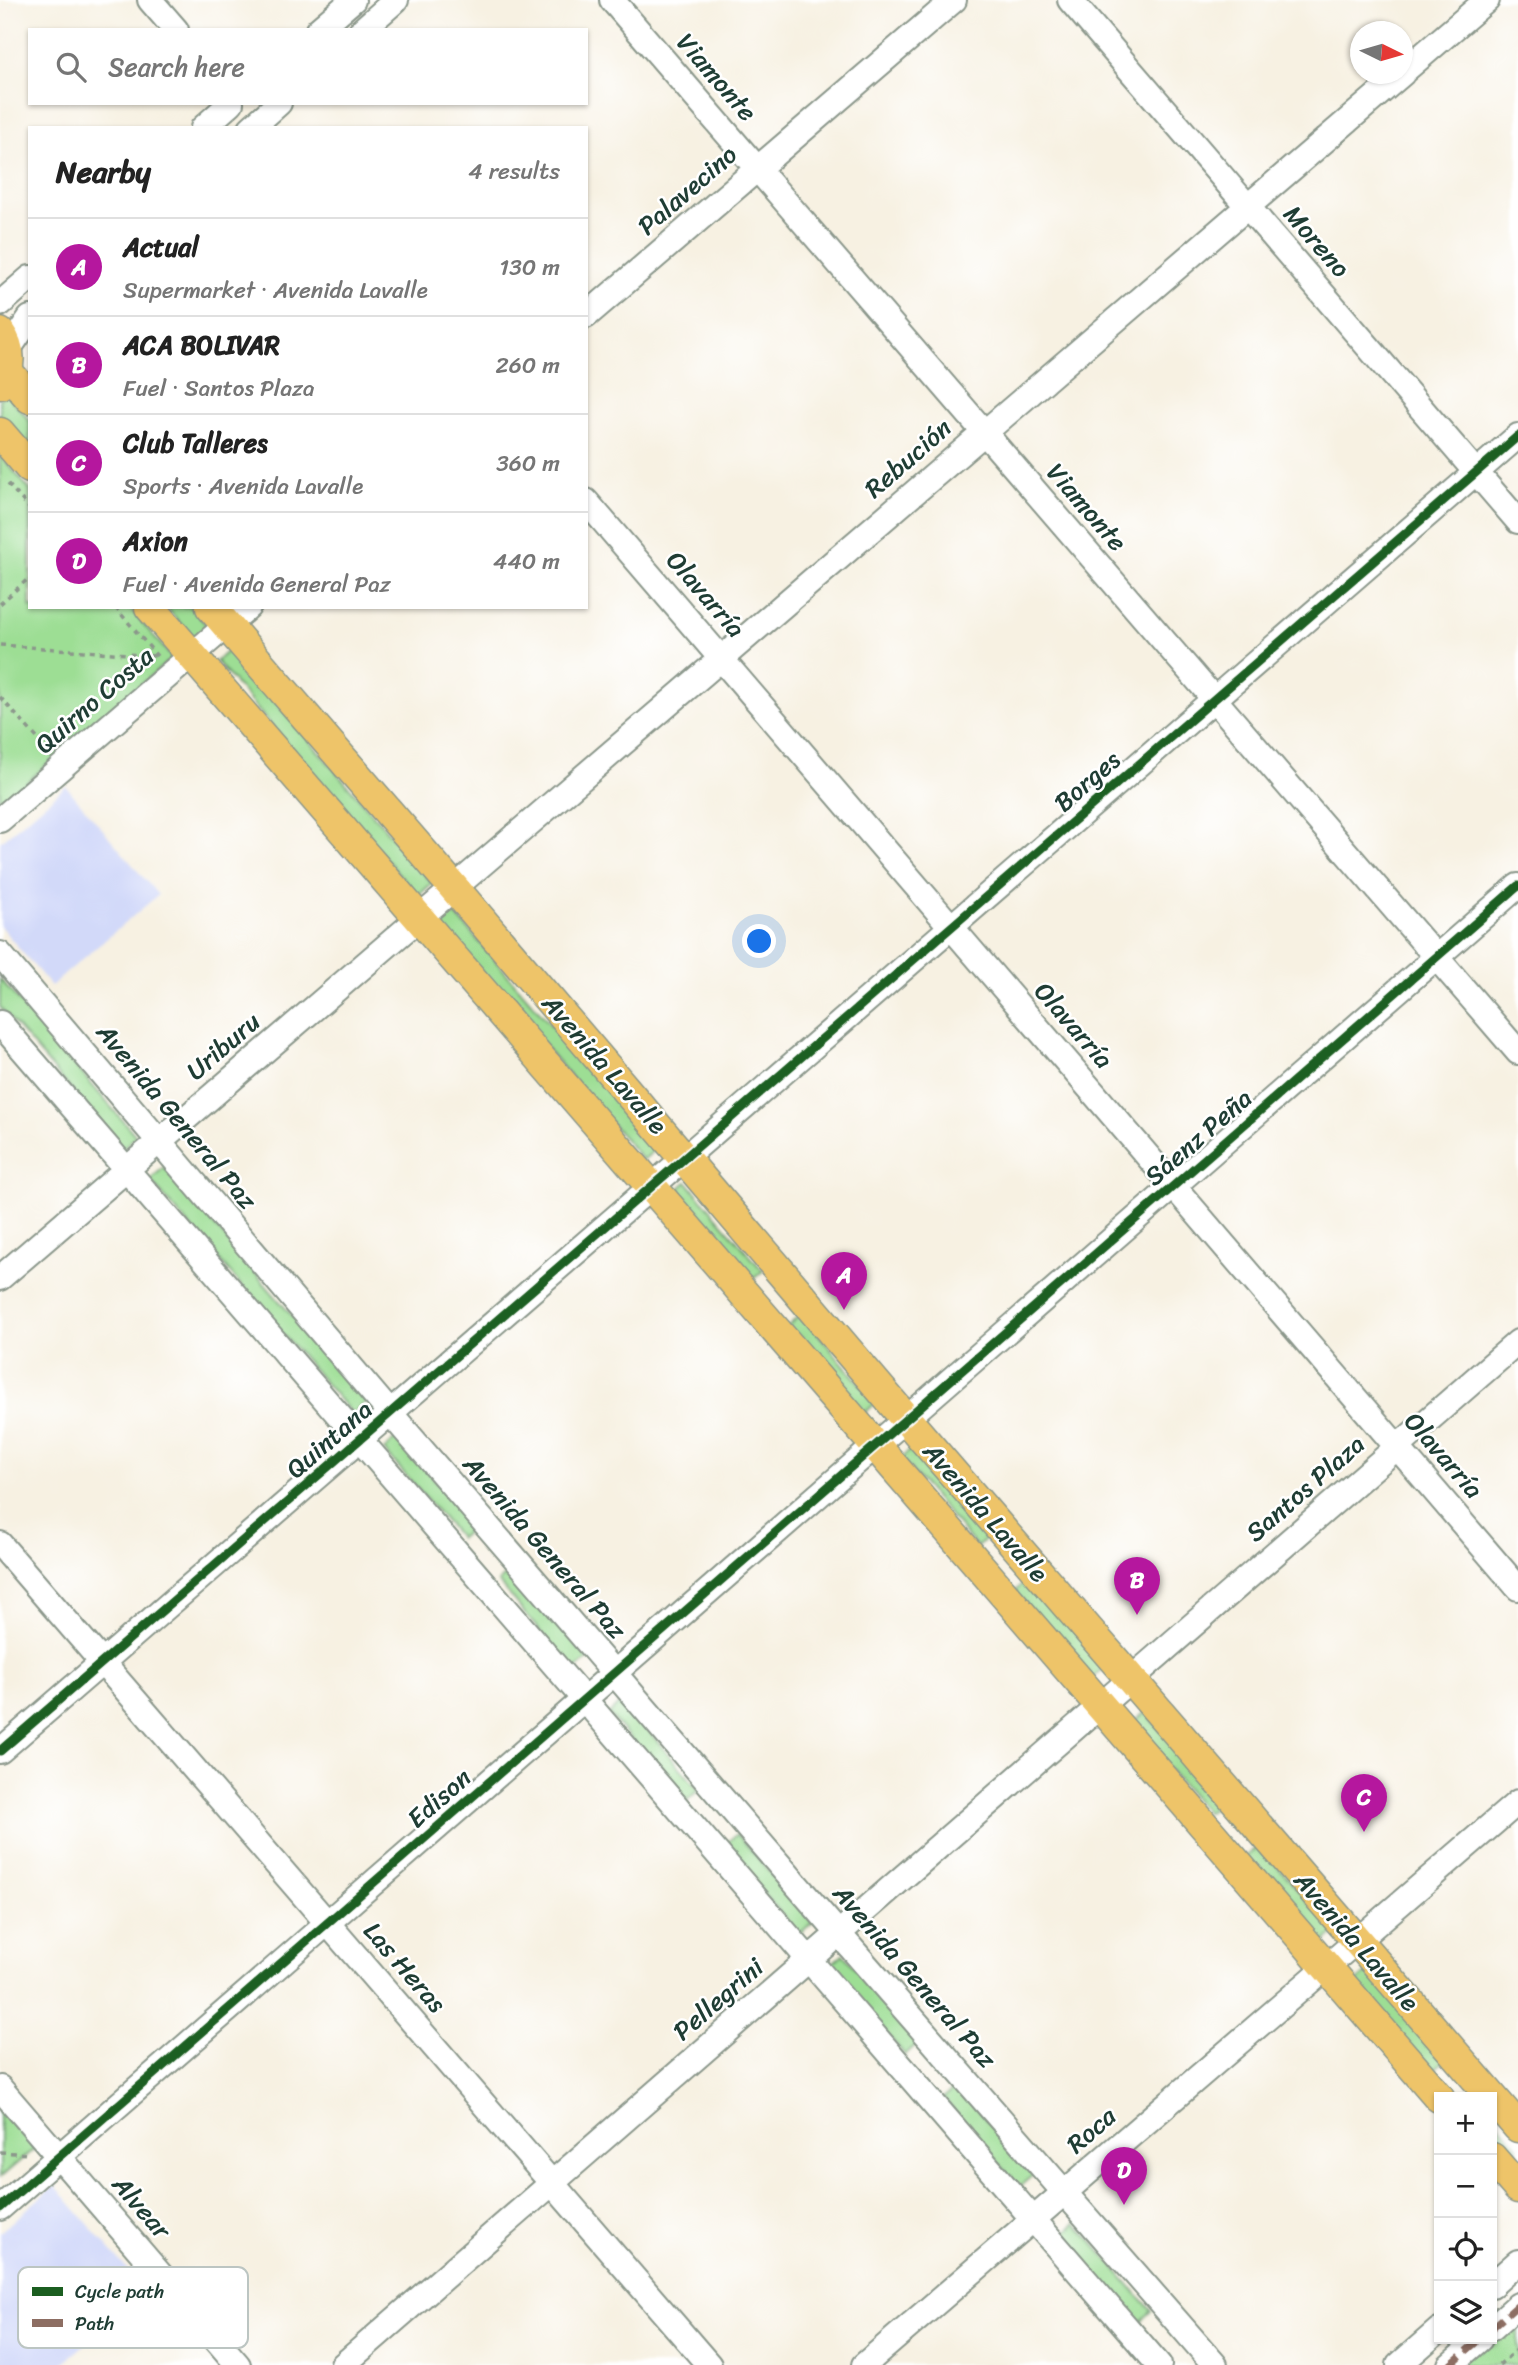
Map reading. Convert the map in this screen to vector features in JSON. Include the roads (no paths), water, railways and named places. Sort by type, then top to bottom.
[{"type":"main road","points":[[4,359],[28,395]]},
{"type":"main road","points":[[0,433],[19,475]]},
{"type":"main road","name":"Avenida Lavalle","points":[[152,609],[1436,2092]]},
{"type":"main road","name":"Avenida Lavalle","points":[[228,613],[454,888],[905,1419],[1518,2127]]},
{"type":"main road","points":[[1497,2164],[1518,2188]]},
{"type":"street","points":[[150,0],[174,28]]},
{"type":"street","points":[[320,28],[353,0]]},
{"type":"street","name":"Viamonte","points":[[612,0],[1518,1052]]},
{"type":"street","name":"Palavecino","points":[[588,314],[954,0]]},
{"type":"street","name":"Moreno","points":[[1070,0],[1518,521]]},
{"type":"street","name":"Rebución","points":[[1413,64],[1487,0]]},
{"type":"street","name":"Rebución","points":[[454,888],[1389,84]]},
{"type":"street","points":[[205,126],[229,105]]},
{"type":"street","points":[[240,105],[256,126],[277,105]]},
{"type":"street","points":[[0,304],[28,280]]},
{"type":"street","points":[[4,359],[28,321]]},
{"type":"street","name":"Borges","points":[[684,1157],[1518,436]]},
{"type":"street","name":"Olavarría","points":[[588,503],[1518,1588]]},
{"type":"street","name":"Quirno Costa","points":[[0,820],[192,655],[228,613]]},
{"type":"street","name":"Sáenz Peña","points":[[905,1419],[1518,886]]},
{"type":"street","name":"Uriburu","points":[[0,1278],[454,888]]},
{"type":"street","name":"Avenida General Paz","points":[[0,954],[839,1934],[1215,2365]]},
{"type":"street","points":[[0,1023],[1159,2365]]},
{"type":"street","name":"Quintana","points":[[0,1751],[652,1188],[684,1157]]},
{"type":"street","name":"Santos Plaza","points":[[1131,1679],[1518,1342]]},
{"type":"street","name":"Edison","points":[[0,2208],[905,1419]]},
{"type":"street","name":"Las Heras","points":[[0,1544],[709,2365]]},
{"type":"street","name":"Pellegrini","points":[[343,2365],[1131,1679]]},
{"type":"street","name":"Roca","points":[[864,2365],[1518,1802]]},
{"type":"street","name":"Alvear","points":[[0,2088],[155,2267]]},
{"type":"street","points":[[1497,2281],[1518,2262]]},
{"type":"street","points":[[1497,2324],[1518,2305]]},
{"type":"street","points":[[1399,2365],[1434,2334]]},
{"type":"street","points":[[1450,2365],[1474,2344]]},
{"type":"street","name":"Alvear","points":[[224,2348],[239,2365]]},
{"type":"place","name":"Actual","points":[[844,1310]]},
{"type":"place","name":"ACA BOLIVAR","points":[[1137,1615]]},
{"type":"place","name":"Club Talleres","points":[[1364,1832]]},
{"type":"place","name":"Axion","points":[[1124,2205]]}]
